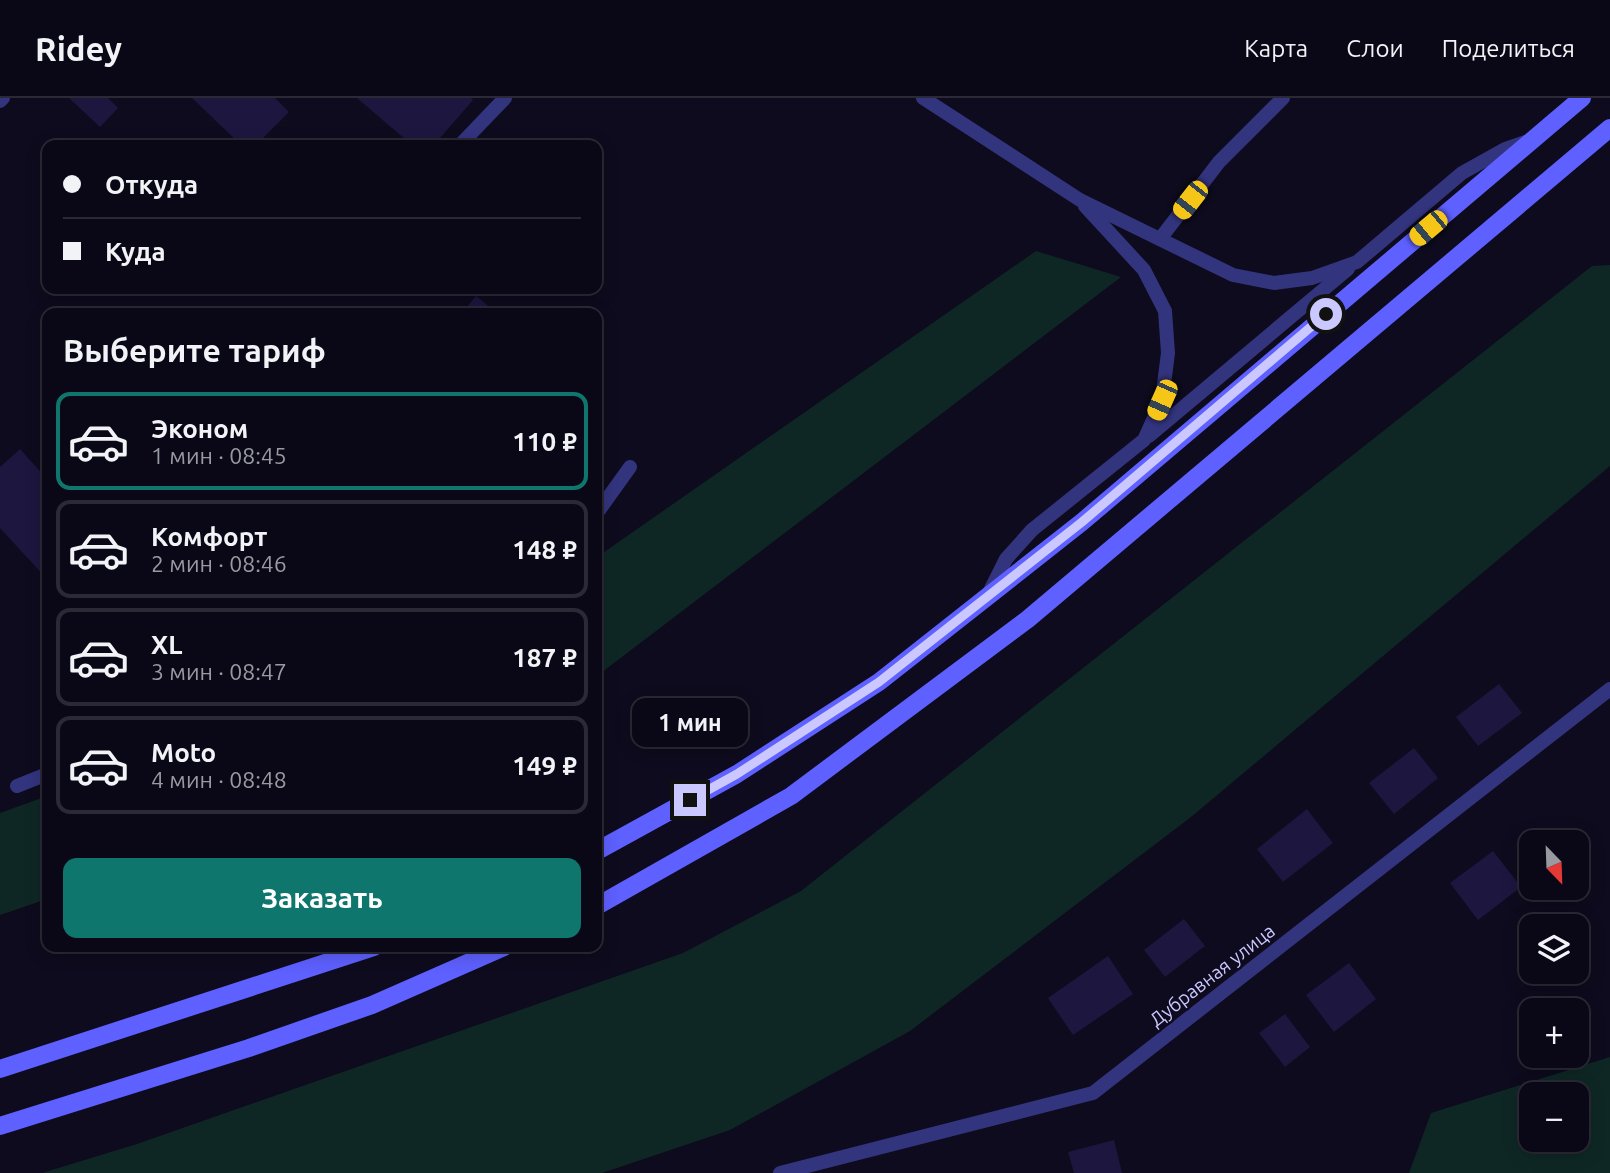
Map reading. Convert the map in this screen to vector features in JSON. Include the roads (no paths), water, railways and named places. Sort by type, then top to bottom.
[{"type":"main road","points":[[602,848],[737,774],[879,682],[1082,522],[1582,98]]},
{"type":"main road","points":[[602,902],[791,796],[1028,619],[1610,128]]},
{"type":"main road","points":[[0,1069],[359,952]]},
{"type":"main road","points":[[0,1126],[248,1048],[372,1005],[493,952]]},
{"type":"lane","points":[[465,140],[505,98]]},
{"type":"lane","points":[[923,98],[1080,200],[1233,275],[1274,283],[1312,278],[1357,262]]},
{"type":"lane","points":[[1160,239],[1219,162],[1283,98]]},
{"type":"lane","points":[[988,596],[1006,559],[1032,530],[1144,440],[1462,173],[1506,149],[1530,141]]},
{"type":"lane","points":[[1080,200],[1144,270],[1165,311],[1168,353],[1162,400],[1144,440]]},
{"type":"lane","points":[[602,506],[630,467]]},
{"type":"lane","name":"Дубравная улица","points":[[780,1173],[1093,1093],[1610,689]]},
{"type":"lane","points":[[17,786],[42,776]]}]
